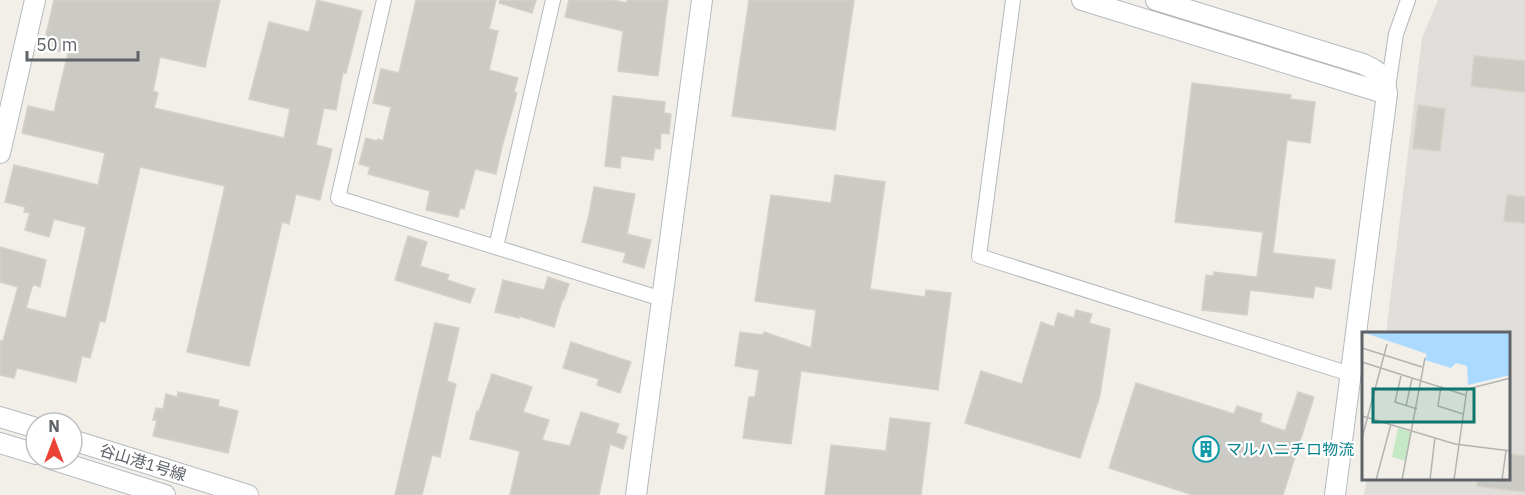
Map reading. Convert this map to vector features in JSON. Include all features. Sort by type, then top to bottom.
[{"type":"street","points":[[0,153],[35,0]]},
{"type":"street","points":[[384,0],[339,198],[662,299]]},
{"type":"street","points":[[496,247],[553,0]]},
{"type":"street","points":[[636,495],[702,0]]},
{"type":"street","points":[[1013,0],[979,256],[1350,374]]},
{"type":"street","points":[[1082,0],[1387,94]]},
{"type":"street","points":[[1156,0],[1363,64],[1384,77],[1387,94]]},
{"type":"street","points":[[1335,495],[1387,94],[1396,34],[1408,0]]},
{"type":"street","points":[[0,417],[24,424]]},
{"type":"street","points":[[0,443],[24,450]]},
{"type":"street","name":"谷山港1号線","points":[[84,444],[248,495]]},
{"type":"street","name":"谷山港1号線","points":[[84,469],[165,495]]},
{"type":"shaded area","points":[[1438,0],[1525,0],[1525,495],[1364,495],[1367,480],[1510,480],[1510,332],[1386,332],[1422,38]]},
{"type":"building","points":[[54,0],[220,0],[205,67],[160,57],[153,91],[158,93],[154,108],[284,138],[290,109],[249,99],[269,22],[309,32],[317,0],[362,11],[346,73],[343,72],[336,110],[324,108],[316,145],[332,149],[320,200],[296,194],[289,224],[282,222],[249,366],[187,352],[225,186],[140,167],[105,322],[100,321],[90,358],[82,356],[76,382],[17,368],[14,378],[0,375],[0,341],[3,341],[18,287],[0,282],[0,247],[46,260],[40,287],[33,284],[26,308],[66,318],[86,227],[54,219],[49,237],[25,230],[30,213],[24,212],[25,207],[5,202],[14,165],[98,185],[105,153],[22,133],[28,106],[54,112],[68,53],[43,48]]},
{"type":"building","points":[[416,0],[496,0],[489,29],[498,31],[489,70],[518,78],[514,92],[517,93],[496,174],[475,169],[464,209],[460,208],[458,217],[426,210],[430,191],[368,174],[370,167],[359,164],[366,138],[383,141],[391,107],[373,103],[381,69],[399,73]]},
{"type":"building","points":[[500,0],[536,0],[532,13],[499,3]]},
{"type":"building","points":[[569,0],[613,0],[627,3],[627,0],[668,0],[658,76],[618,71],[623,31],[565,17]]},
{"type":"building","points":[[749,0],[854,0],[835,130],[732,116]]},
{"type":"building","points":[[1474,56],[1525,61],[1525,92],[1471,86]]},
{"type":"building","points":[[1192,83],[1291,95],[1290,99],[1315,102],[1310,143],[1287,140],[1273,253],[1335,260],[1331,289],[1315,286],[1313,298],[1250,290],[1247,315],[1202,310],[1206,275],[1213,276],[1214,272],[1257,277],[1263,232],[1175,222]]},
{"type":"building","points":[[613,96],[665,102],[664,113],[671,114],[669,134],[661,133],[660,149],[655,148],[653,160],[621,156],[620,168],[605,166]]},
{"type":"building","points":[[1418,105],[1445,109],[1440,151],[1413,148]]},
{"type":"building","points":[[835,175],[885,182],[870,289],[925,297],[926,290],[951,293],[938,390],[801,371],[791,444],[743,438],[749,397],[755,397],[759,370],[735,366],[740,332],[763,335],[764,332],[811,348],[816,310],[755,301],[771,195],[831,203]]},
{"type":"building","points":[[594,187],[635,194],[627,234],[651,240],[644,268],[623,262],[626,253],[582,242]]},
{"type":"building","points":[[1507,195],[1525,197],[1525,223],[1504,221]]},
{"type":"building","points":[[408,236],[427,242],[420,266],[449,275],[447,280],[475,289],[470,303],[395,280]]},
{"type":"building","points":[[548,277],[569,284],[554,327],[519,316],[519,318],[495,312],[503,280],[544,290]]},
{"type":"building","points":[[1076,310],[1092,314],[1089,323],[1110,329],[1100,395],[1080,458],[965,423],[981,371],[1022,384],[1041,322],[1054,327],[1058,313],[1074,318]]},
{"type":"building","points":[[435,323],[459,328],[447,381],[456,384],[440,457],[432,455],[422,495],[395,495]]},
{"type":"building","points":[[571,342],[631,362],[620,393],[597,385],[599,379],[563,368]]},
{"type":"building","points":[[492,374],[532,387],[523,412],[549,420],[542,440],[570,446],[581,412],[619,424],[616,433],[627,437],[623,449],[610,444],[599,495],[510,495],[520,451],[470,439],[477,411],[479,411]]},
{"type":"building","name":"マルハニチロ物流","points":[[1136,383],[1234,414],[1237,406],[1262,414],[1260,422],[1285,431],[1298,392],[1314,397],[1283,495],[1193,495],[1109,468]]},
{"type":"building","points":[[178,392],[219,400],[218,406],[238,411],[228,453],[153,436],[157,420],[153,420],[156,408],[163,409],[166,394],[177,397]]},
{"type":"building","points":[[890,418],[930,423],[921,495],[825,495],[831,445],[886,451]]},
{"type":"building","points":[[1510,454],[1525,456],[1525,492],[1477,486],[1478,480],[1510,480]]},
{"type":"place","name":"マルハニチロ物流","points":[[1206,449]]}]
